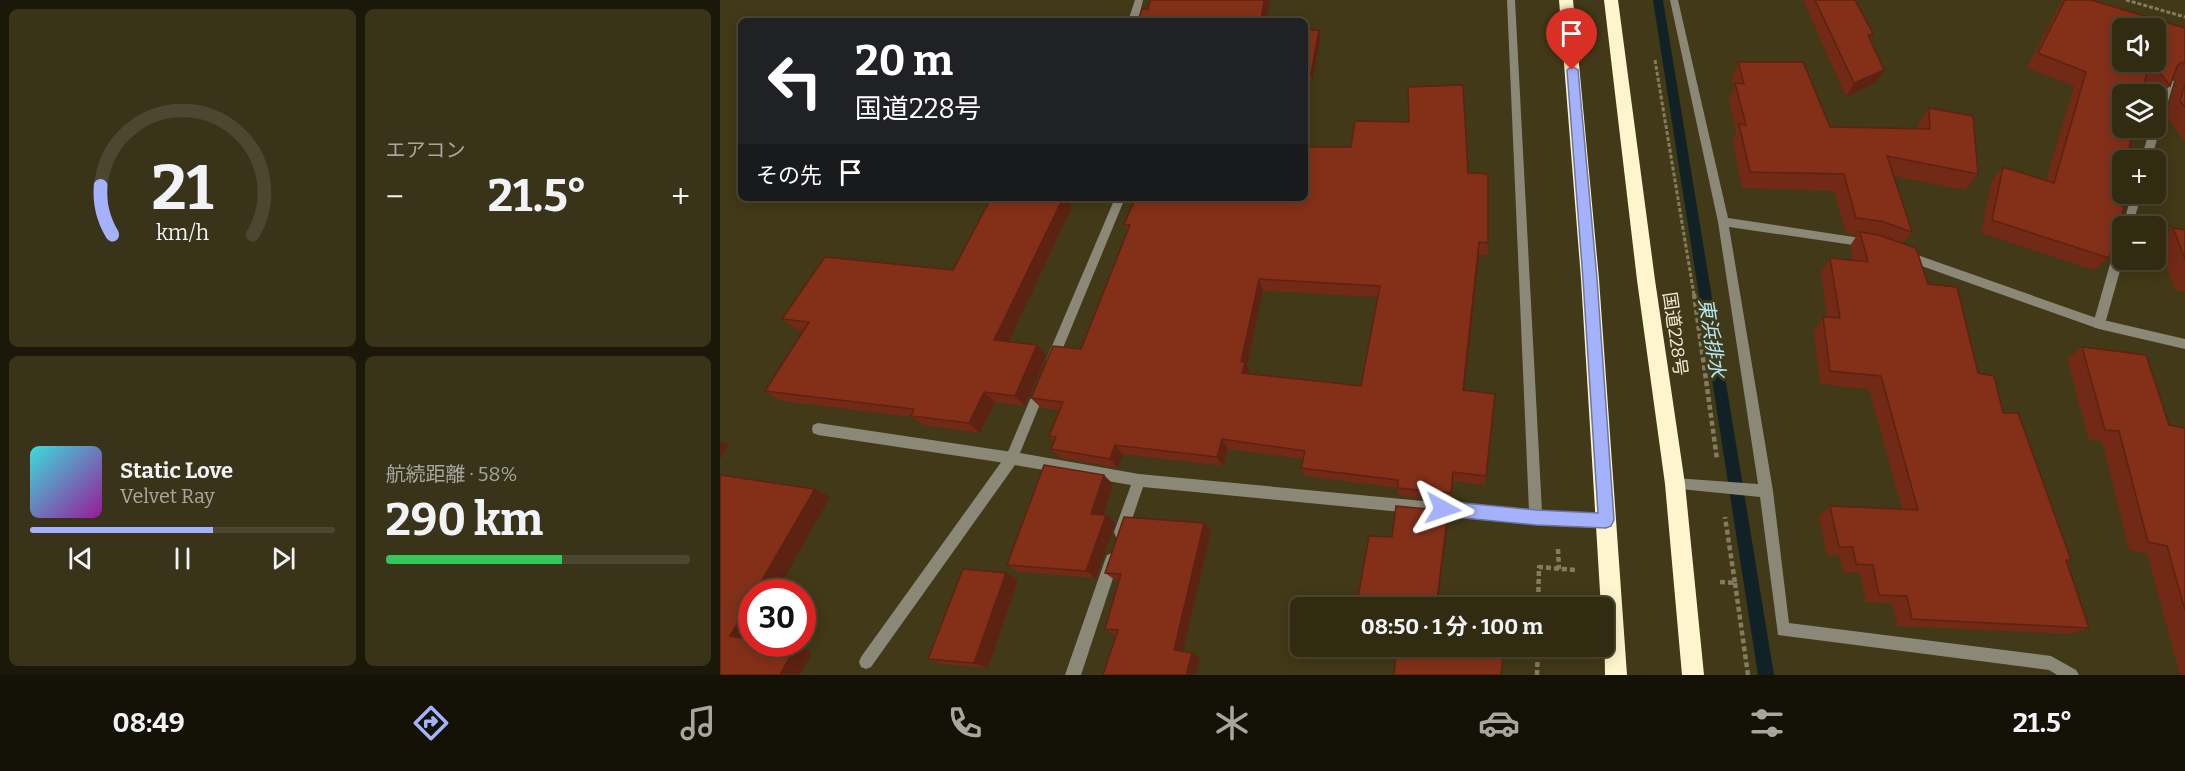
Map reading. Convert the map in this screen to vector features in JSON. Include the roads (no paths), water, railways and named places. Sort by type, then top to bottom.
[{"type":"highway","points":[[1566,0],[1590,279],[1616,675]]},
{"type":"highway","name":"国道228号","points":[[1611,0],[1646,280],[1675,484],[1693,675]]},
{"type":"street","points":[[1134,18],[1139,0]]},
{"type":"street","points":[[1511,0],[1536,518]]},
{"type":"street","points":[[1674,0],[1723,222],[1766,491],[1783,630],[2051,663],[2071,675]]},
{"type":"street","points":[[2149,150],[2169,81]]},
{"type":"street","points":[[866,662],[1011,458],[1119,201]]},
{"type":"street","points":[[1723,222],[1869,243],[2099,324],[2185,344]]},
{"type":"street","points":[[2099,324],[2114,270]]},
{"type":"street","points":[[818,429],[1139,480],[1536,518],[1606,520]]},
{"type":"street","points":[[1073,675],[1139,480]]},
{"type":"street","points":[[1675,484],[1766,491]]},
{"type":"waterway","name":"東浜排水","points":[[1658,0],[1766,675]]}]
